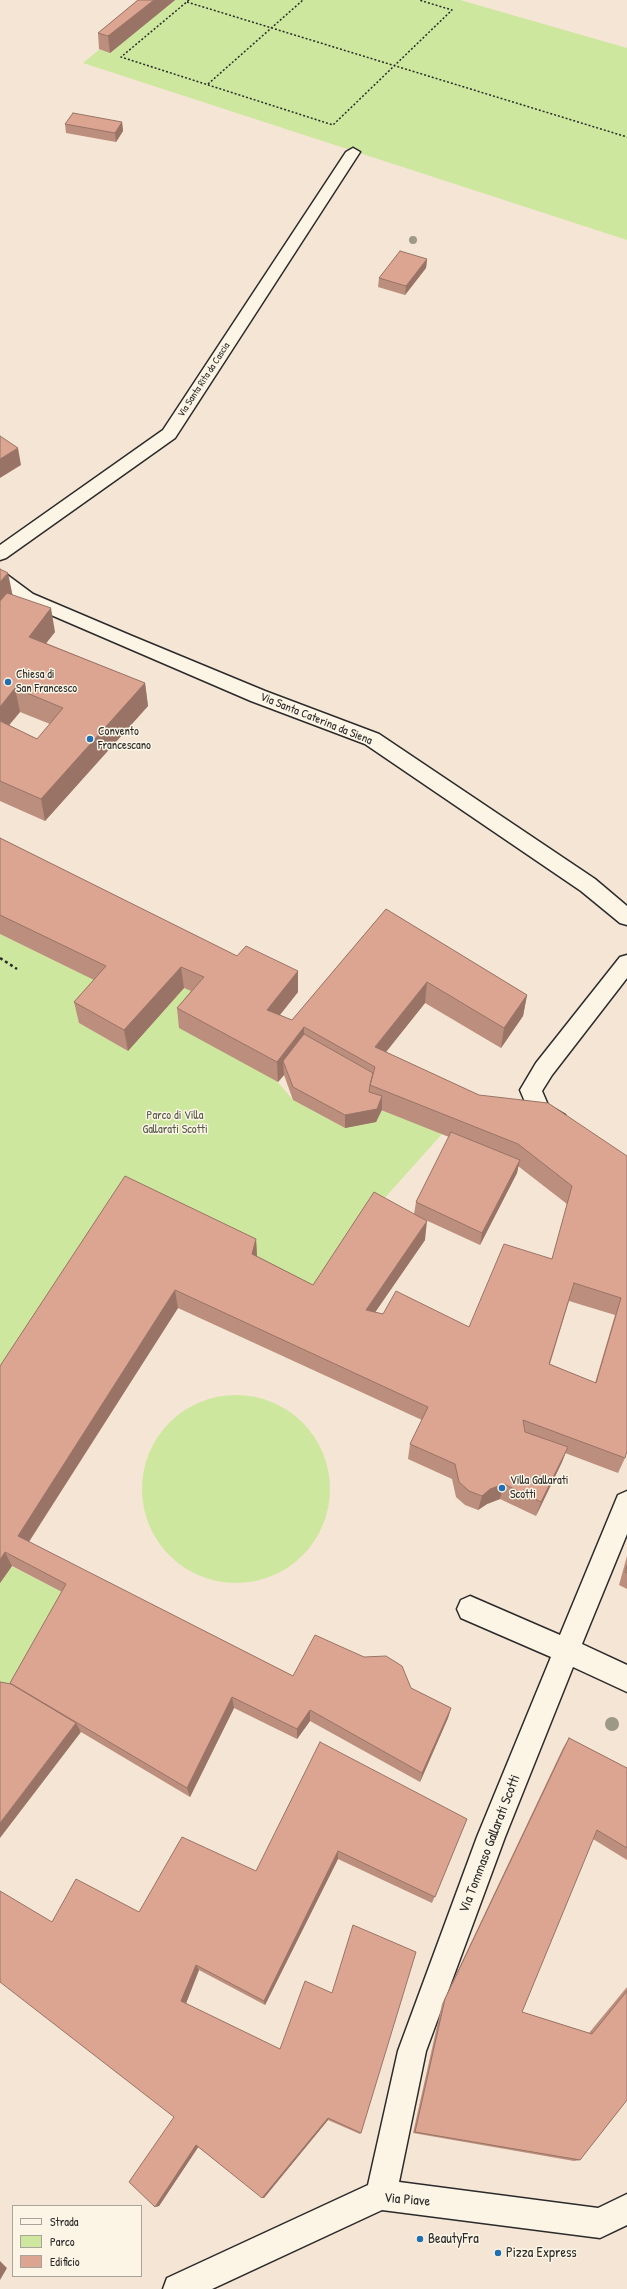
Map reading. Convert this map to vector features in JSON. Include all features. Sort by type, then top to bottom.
[{"type":"street","name":"Via Santa Rita da Cascia","points":[[0,554],[169,434],[352,152]]},
{"type":"street","name":"Via Santa Caterina da Siena","points":[[0,578],[21,603],[372,739],[588,885],[627,917]]},
{"type":"street","points":[[573,1133],[540,1111],[531,1090],[544,1069],[627,964]]},
{"type":"street","name":"Via Tommaso Gallarati Scotti","points":[[382,2195],[412,2051],[491,1837],[627,1503]]},
{"type":"street","points":[[470,1609],[568,1651],[627,1679]]},
{"type":"street","name":"Via Piave","points":[[178,2289],[382,2195],[600,2223],[627,2209]]},
{"type":"path","points":[[208,84],[303,0]]},
{"type":"path","points":[[419,0],[452,10],[394,66],[333,125],[121,57],[188,1],[394,66],[627,137]]},
{"type":"path","points":[[0,958],[17,969]]},
{"type":"green space","points":[[159,0],[460,0],[627,48],[627,240],[83,63]]},
{"type":"green space","name":"Parco di Villa Gallarati Scotti","points":[[0,934],[109,987],[79,1023],[128,1051],[184,988],[206,998],[293,1100],[345,1128],[376,1122],[382,1110],[442,1134],[373,1211],[313,1302],[253,1272],[0,1392]]},
{"type":"green space","points":[[245,1395],[254,1396],[272,1402],[296,1416],[303,1422],[309,1429],[323,1453],[329,1471],[329,1507],[323,1525],[309,1549],[303,1556],[296,1562],[272,1576],[254,1582],[227,1583],[218,1582],[192,1572],[176,1562],[163,1549],[149,1525],[143,1507],[142,1480],[143,1471],[153,1445],[163,1429],[176,1416],[200,1402],[218,1396]]},
{"type":"green space","points":[[11,1566],[72,1597],[17,1694],[0,1691],[0,1583]]},
{"type":"building","points":[[138,0],[154,0],[108,36],[98,33]]},
{"type":"building","points":[[73,113],[122,122],[115,133],[65,124]]},
{"type":"building","points":[[400,251],[427,259],[406,286],[379,278]]},
{"type":"building","points":[[0,436],[18,448],[0,459]]},
{"type":"building","points":[[0,569],[8,573],[0,582]]},
{"type":"building","points":[[7,593],[51,608],[29,637],[145,683],[41,799],[0,781],[0,721],[37,739],[63,708],[15,688],[0,707],[0,601]]},
{"type":"building","points":[[0,838],[237,956],[246,946],[298,971],[267,1010],[292,1020],[386,909],[527,995],[504,1028],[427,982],[375,1047],[479,1095],[548,1103],[627,1156],[627,1451],[625,1458],[523,1420],[525,1432],[568,1447],[541,1502],[504,1484],[490,1489],[482,1496],[469,1491],[459,1482],[455,1464],[410,1444],[428,1407],[175,1290],[18,1536],[293,1676],[315,1635],[364,1657],[386,1656],[402,1666],[411,1688],[451,1708],[422,1773],[310,1710],[297,1729],[232,1697],[187,1788],[10,1683],[66,1584],[5,1552],[0,1560],[0,1366],[125,1176],[256,1239],[252,1254],[313,1285],[374,1192],[427,1221],[366,1310],[383,1314],[396,1291],[469,1327],[504,1244],[552,1259],[572,1186],[518,1144],[370,1085],[375,1067],[304,1027],[277,1062],[177,1008],[204,977],[181,967],[124,1030],[74,1002],[106,966],[0,915]],"holes":[[[574,1283],[621,1298],[596,1383],[549,1364]]]},
{"type":"building","points":[[304,1034],[373,1073],[369,1092],[382,1096],[377,1109],[345,1115],[293,1087],[283,1061]]},
{"type":"building","points":[[451,1132],[520,1160],[482,1233],[416,1202]]},
{"type":"building","points":[[0,1682],[11,1684],[76,1723],[0,1823]]},
{"type":"building","points":[[569,1738],[627,1768],[627,1848],[597,1830],[522,2012],[592,2034],[627,1991],[627,2100],[580,2160],[415,2132],[445,1999]]},
{"type":"building","points":[[320,1742],[467,1819],[435,1897],[338,1851],[264,2001],[196,1965],[181,2001],[280,2049],[305,1981],[332,1993],[353,1925],[416,1952],[361,2133],[328,2118],[262,2198],[196,2145],[155,2207],[129,2182],[174,2117],[0,1982],[0,1891],[52,1922],[76,1879],[139,1912],[182,1837],[256,1871]]},
{"type":"place","name":"Chiesa di San Francesco","points":[[8,682]]},
{"type":"place","name":"Convento Francescano","points":[[90,739]]},
{"type":"place","name":"Villa Gallarati Scotti","points":[[502,1488]]},
{"type":"place","name":"BeautyFra","points":[[420,2239]]},
{"type":"place","name":"Pizza Express","points":[[498,2253]]}]
